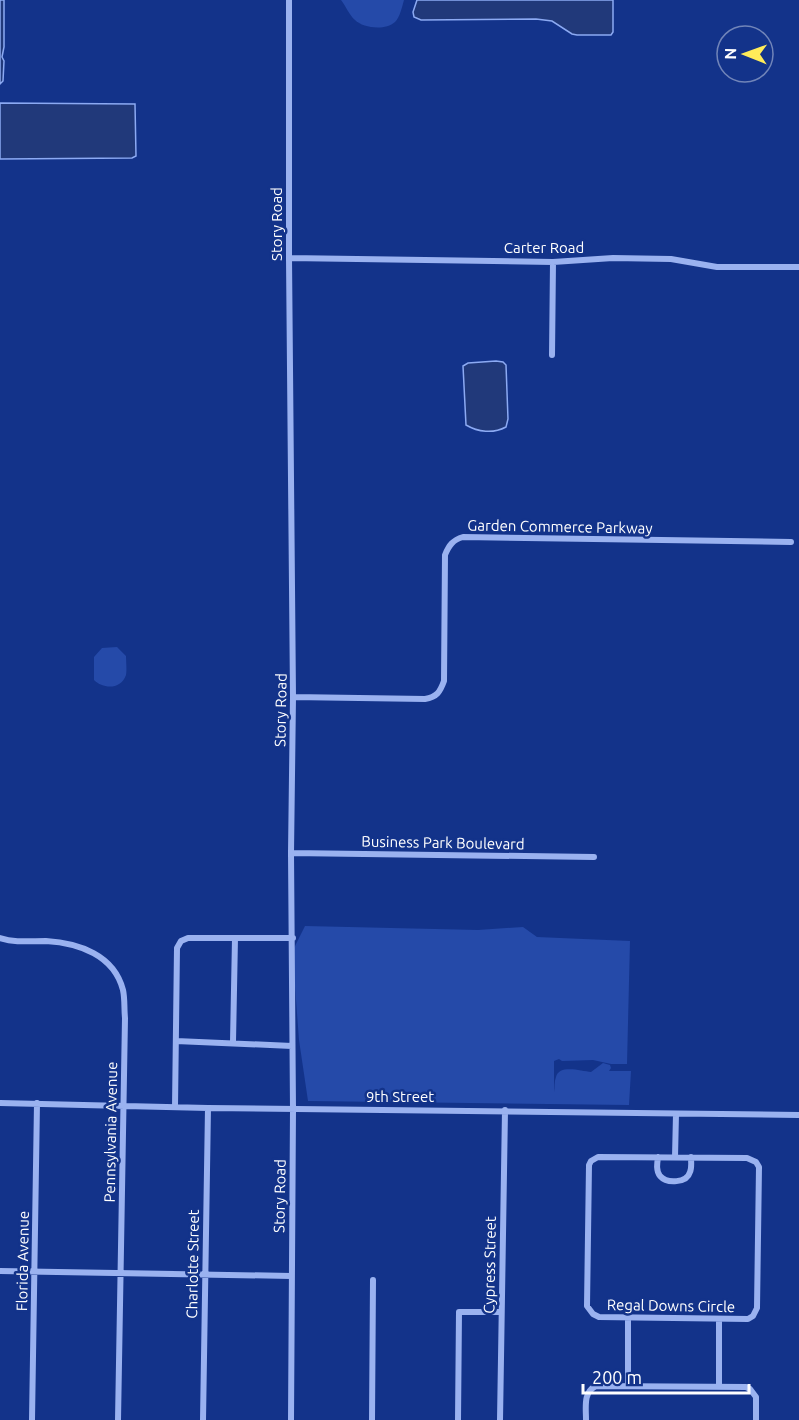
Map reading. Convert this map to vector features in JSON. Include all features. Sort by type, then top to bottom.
[{"type":"street","name":"Story Road","points":[[289,0],[293,697],[291,1420]]},
{"type":"street","name":"Carter Road","points":[[289,258],[553,262],[613,258],[659,259],[717,267],[799,267]]},
{"type":"street","points":[[552,355],[553,262]]},
{"type":"street","name":"Garden Commerce Parkway","points":[[293,697],[425,699],[434,697],[440,691],[444,681],[445,555],[448,546],[456,539],[469,537],[790,542]]},
{"type":"street","name":"Business Park Boulevard","points":[[291,853],[594,857]]},
{"type":"street","name":"Pennsylvania Avenue","points":[[0,938],[12,942],[48,941],[84,948],[100,956],[114,969],[123,990],[124,1105],[118,1420]]},
{"type":"street","points":[[175,1107],[177,948],[181,941],[188,938],[293,938]]},
{"type":"street","points":[[234,1042],[235,938]]},
{"type":"street","points":[[176,1041],[292,1046]]},
{"type":"street","name":"9th Street","points":[[0,1103],[208,1108],[799,1115]]},
{"type":"street","name":"Florida Avenue","points":[[32,1420],[37,1103]]},
{"type":"street","name":"Charlotte Street","points":[[203,1420],[208,1108]]},
{"type":"street","name":"Cypress Street","points":[[500,1420],[505,1110]]},
{"type":"street","points":[[675,1157],[676,1114]]},
{"type":"street","name":"Regal Downs Circle","points":[[598,1156],[675,1157],[747,1158],[756,1162],[759,1167],[756,1312],[748,1319],[599,1317],[593,1314],[587,1306],[589,1165],[591,1161],[598,1156]]},
{"type":"street","points":[[658,1157],[658,1174],[667,1181],[682,1181],[687,1178],[691,1172],[691,1157]]},
{"type":"street","points":[[0,1272],[291,1276]]},
{"type":"street","points":[[372,1420],[373,1280]]},
{"type":"street","points":[[458,1420],[459,1312],[501,1312]]},
{"type":"street","points":[[628,1317],[628,1386]]},
{"type":"street","points":[[719,1318],[719,1387]]},
{"type":"street","points":[[586,1420],[587,1397],[592,1388],[628,1386],[750,1389],[756,1397],[756,1420]]},
{"type":"shaded area","points":[[0,0],[4,0],[2,57],[4,61],[3,81],[0,84]]},
{"type":"shaded area","points":[[341,0],[404,0],[400,15],[395,22],[386,27],[369,27],[355,20]]},
{"type":"shaded area","points":[[417,0],[613,0],[613,32],[611,35],[577,35],[552,21],[536,19],[421,20],[414,17],[413,12]]},
{"type":"shaded area","points":[[0,103],[135,104],[136,156],[132,158],[0,159]]},
{"type":"shaded area","points":[[496,361],[506,365],[508,419],[506,427],[491,431],[475,429],[466,425],[463,366],[468,363]]},
{"type":"shaded area","points":[[117,647],[126,656],[126,675],[124,680],[116,686],[102,685],[94,680],[94,657],[102,648]]},
{"type":"shaded area","points":[[305,926],[478,930],[523,927],[537,937],[630,941],[627,1064],[611,1064],[593,1060],[562,1061],[559,1059],[554,1061],[554,1092],[558,1073],[566,1069],[591,1072],[603,1063],[610,1065],[609,1071],[631,1071],[629,1105],[308,1101],[299,1040],[294,973],[294,948]]}]
